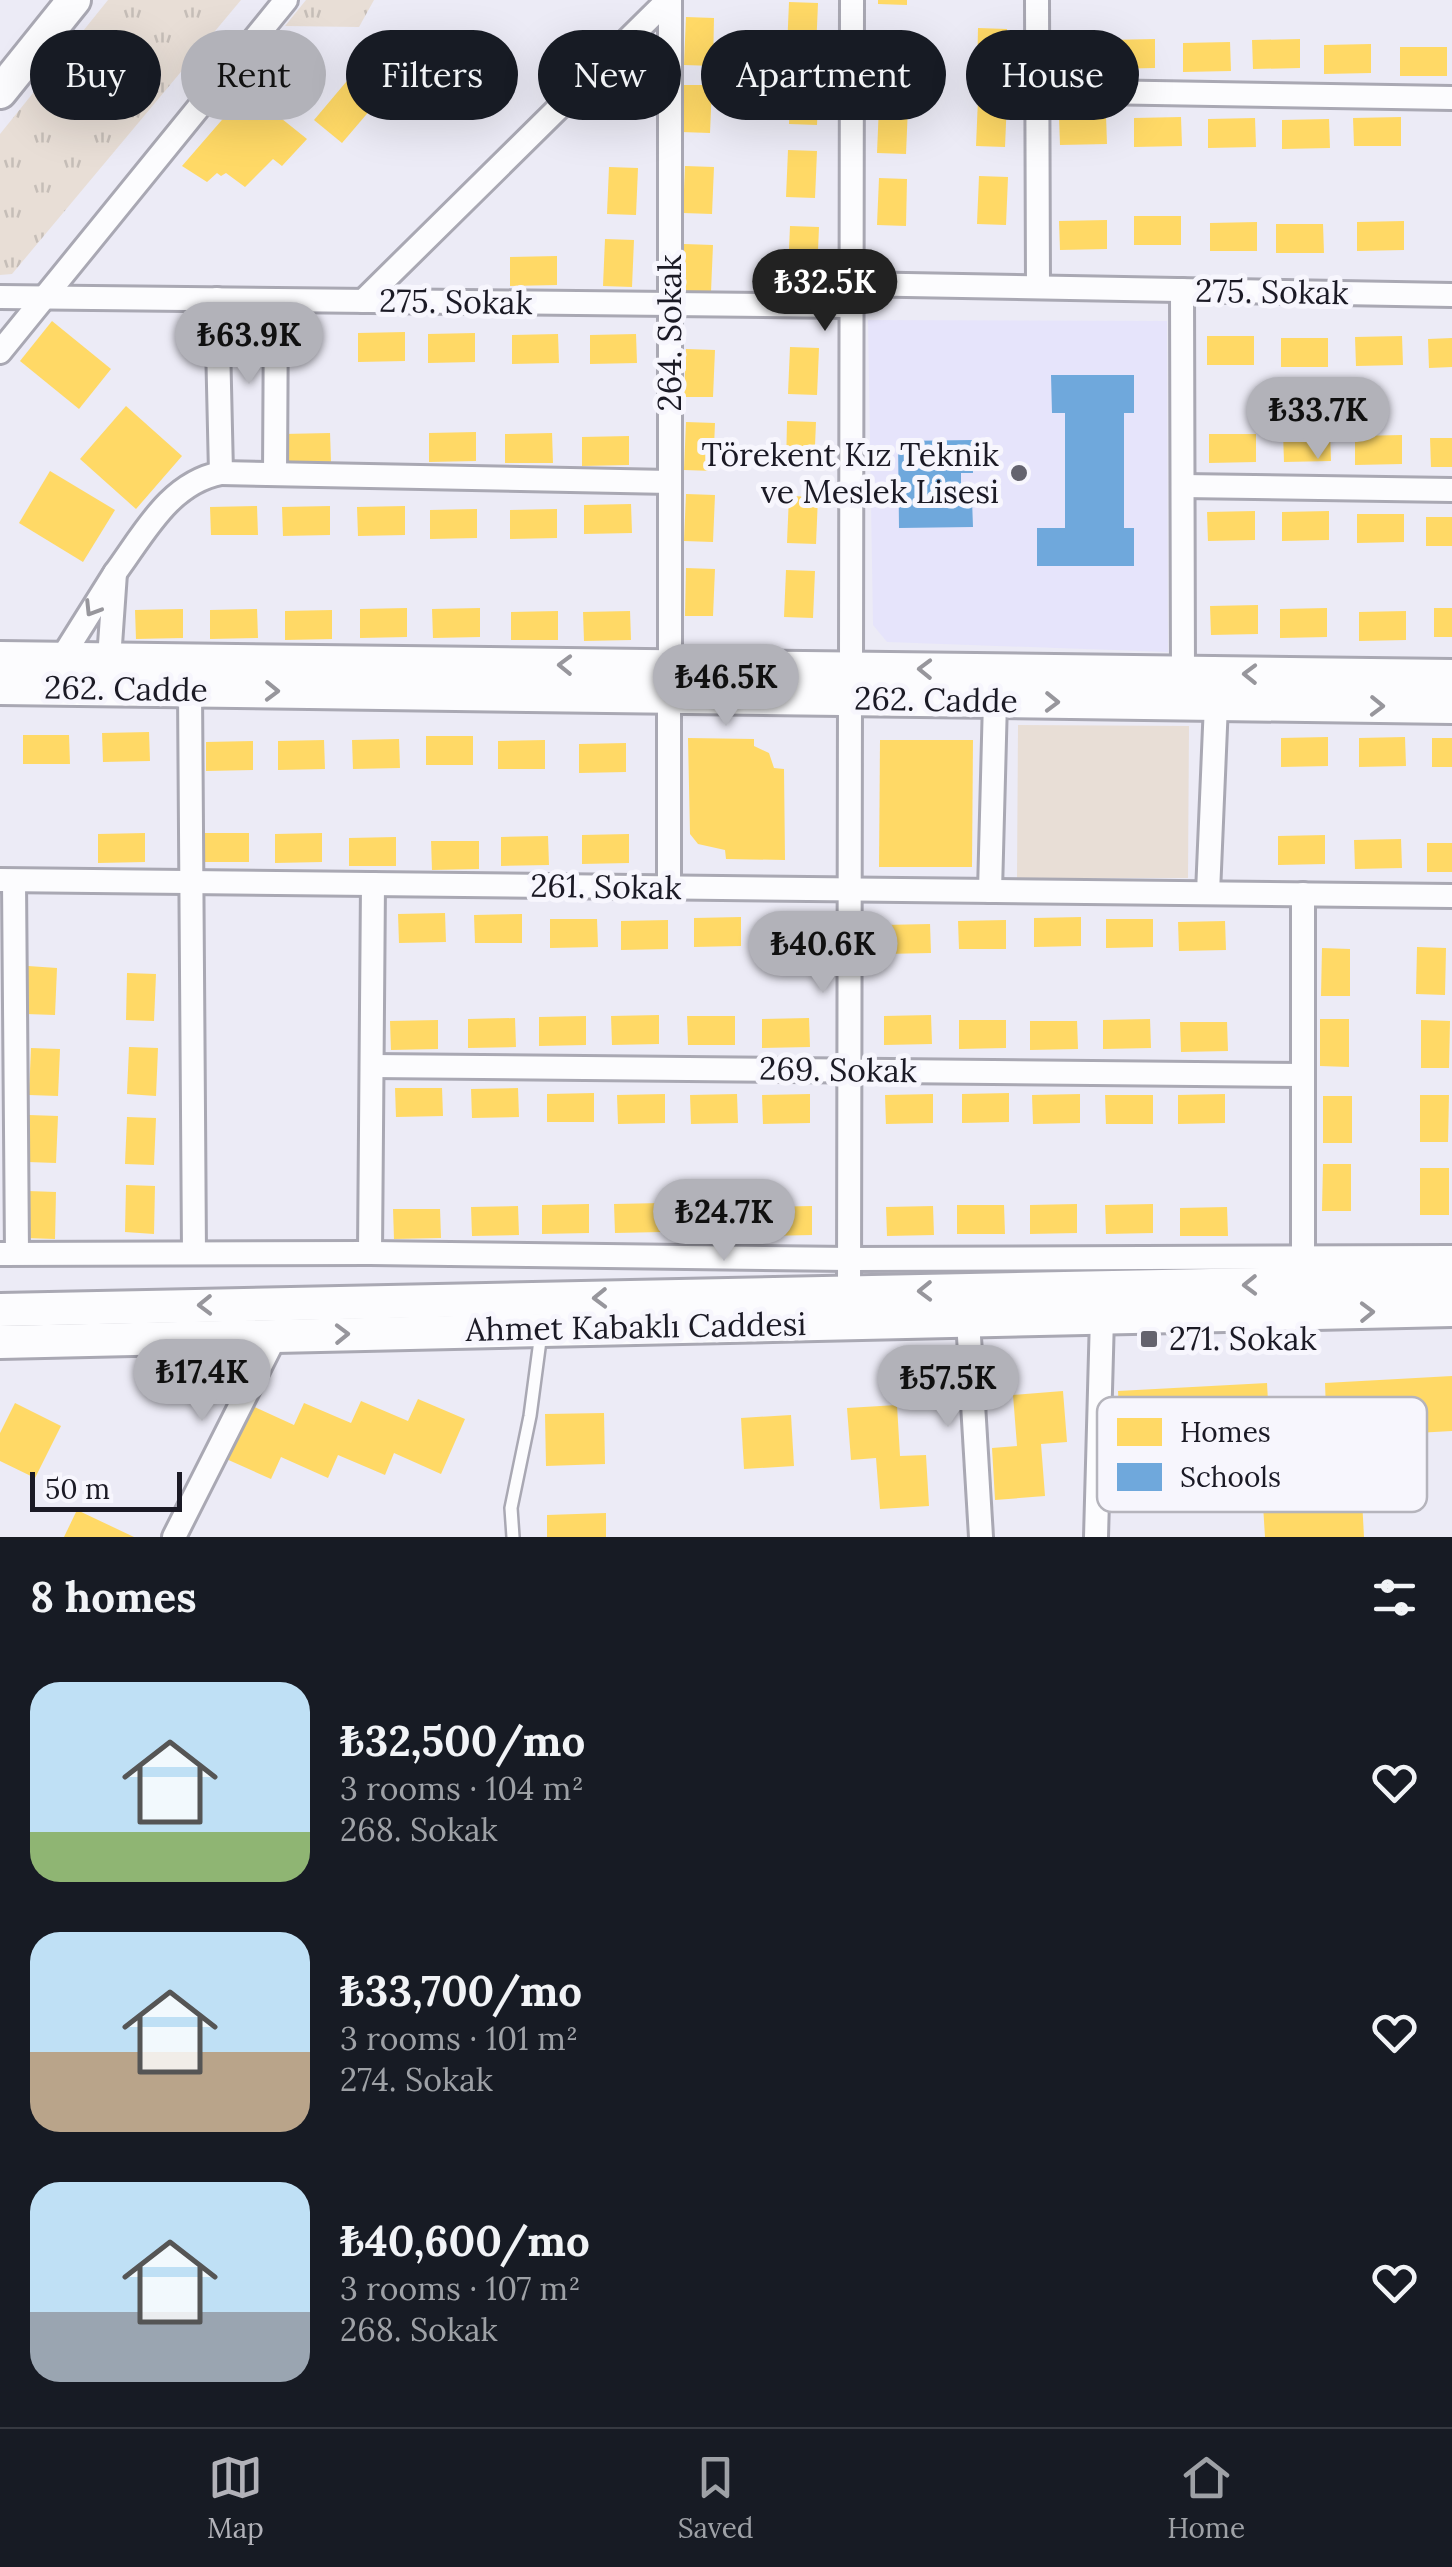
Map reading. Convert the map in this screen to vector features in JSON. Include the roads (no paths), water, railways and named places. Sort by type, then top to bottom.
[{"type":"main road","points":[[0,92],[74,0]]},
{"type":"main road","name":"262. Cadde","points":[[0,658],[670,682]]},
{"type":"main road","name":"262. Cadde","points":[[0,688],[850,684],[1183,673],[1452,676]]},
{"type":"main road","name":"262. Cadde","points":[[850,684],[995,701],[1452,707]]},
{"type":"main road","name":"Ahmet Kabaklı Caddesi","points":[[0,1310],[1452,1280]]},
{"type":"main road","name":"Ahmet Kabaklı Caddesi","points":[[0,1342],[1452,1310]]},
{"type":"street","points":[[0,352],[286,0]]},
{"type":"street","points":[[363,301],[669,0]]},
{"type":"street","name":"264. Sokak","points":[[669,0],[669,888]]},
{"type":"street","points":[[848,1292],[852,0]]},
{"type":"street","points":[[1037,0],[1037,30]]},
{"type":"street","points":[[1139,93],[1452,98]]},
{"type":"street","points":[[1038,120],[1038,287]]},
{"type":"street","name":"275. Sokak","points":[[0,297],[670,304],[1038,287],[1452,295]]},
{"type":"street","points":[[1182,290],[1183,673]]},
{"type":"street","points":[[217,299],[221,474]]},
{"type":"street","points":[[275,474],[276,300]]},
{"type":"street","points":[[61,658],[159,512],[176,495],[206,476],[670,482]]},
{"type":"street","points":[[1183,486],[1452,490]]},
{"type":"street","points":[[108,659],[115,573]]},
{"type":"street","points":[[190,690],[194,1253]]},
{"type":"street","points":[[990,891],[995,701]]},
{"type":"street","points":[[1208,893],[1216,704]]},
{"type":"street","points":[[7,881],[8,1253],[1452,1257]]},
{"type":"street","name":"261. Sokak","points":[[7,881],[1452,896]]},
{"type":"street","points":[[370,1253],[373,884]]},
{"type":"street","points":[[1303,894],[1303,1257]]},
{"type":"street","name":"269. Sokak","points":[[372,1066],[1303,1074]]},
{"type":"street","points":[[1100,1397],[1102,1317]]},
{"type":"street","points":[[968,1320],[981,1537]]},
{"type":"street","points":[[174,1537],[276,1335]]},
{"type":"street","points":[[1096,1537],[1097,1500]]},
{"type":"lane","points":[[513,1537],[511,1508],[530,1416],[541,1329]]},
{"type":"place","name":"Törekent Kız Teknik ve Meslek Lisesi","points":[[1019,473]]},
{"type":"place","name":"271. Sokak","points":[[1149,1339]]}]
